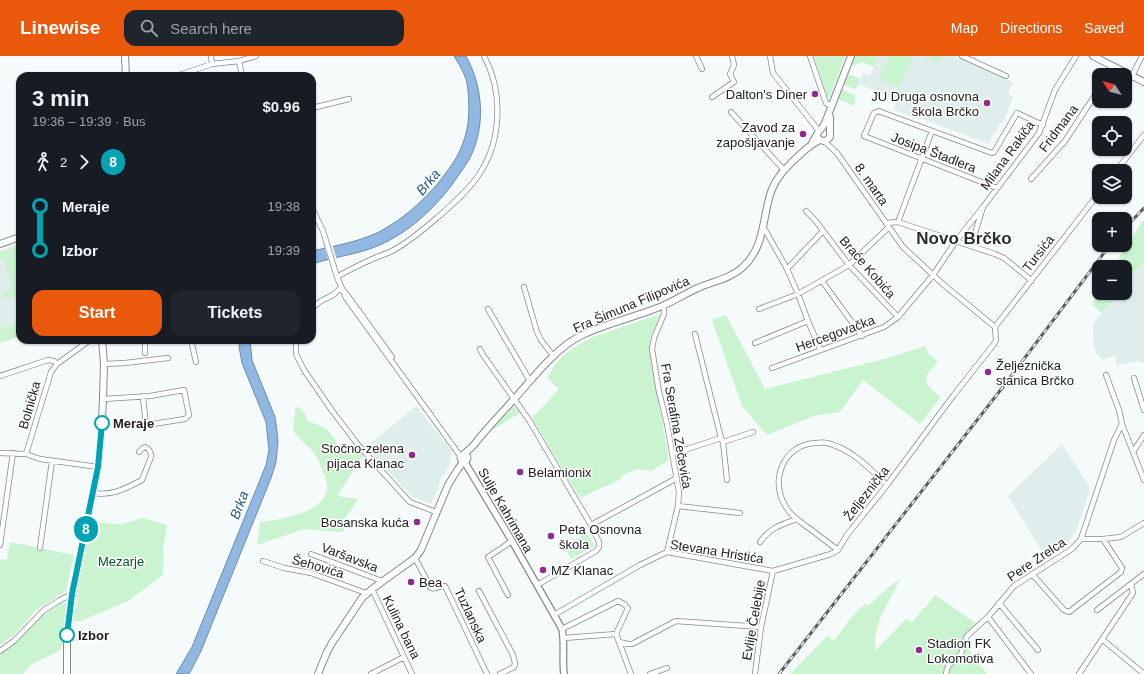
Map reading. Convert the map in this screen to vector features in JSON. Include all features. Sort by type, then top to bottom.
[{"type":"main road","points":[[125,56],[126,72]]},
{"type":"main road","points":[[823,135],[829,123],[830,111],[851,56]]},
{"type":"main road","points":[[1093,56],[1116,68]]},
{"type":"main road","points":[[1132,76],[1144,82]]},
{"type":"main road","name":"Fra Šimuna Filipovića","points":[[415,558],[425,542],[448,485],[464,459],[483,434],[530,381],[567,345],[580,336],[663,306],[698,288],[735,274],[743,268],[754,255],[760,240],[764,228],[769,198],[778,178],[784,170],[823,135]]},
{"type":"main road","points":[[0,244],[16,238]]},
{"type":"main road","points":[[67,674],[67,635],[72,594],[98,467],[101,439],[104,364],[102,344]]},
{"type":"main road","points":[[318,674],[332,643],[369,591],[415,558]]},
{"type":"street","points":[[211,56],[212,64]]},
{"type":"street","points":[[194,72],[212,64],[256,56]]},
{"type":"street","points":[[336,274],[392,251],[411,239],[452,205],[480,173],[489,157],[498,119],[496,88],[492,73],[484,56]]},
{"type":"street","points":[[696,56],[702,69]]},
{"type":"street","points":[[712,97],[734,82],[730,74],[734,65],[732,56]]},
{"type":"street","name":"8. marta","points":[[770,56],[773,73],[837,153],[903,247],[944,285],[995,327]]},
{"type":"street","points":[[810,56],[826,103],[830,105],[835,100]]},
{"type":"street","points":[[962,56],[973,58],[1006,76]]},
{"type":"street","name":"Milana Rakiča","points":[[971,246],[983,207],[1039,133],[1052,98],[1076,56]]},
{"type":"street","points":[[1132,76],[1142,56]]},
{"type":"street","points":[[239,60],[241,72]]},
{"type":"street","points":[[316,107],[349,99]]},
{"type":"street","name":"Fridmana","points":[[1031,179],[1065,141],[1092,100]]},
{"type":"street","name":"Josipa Štadlera","points":[[932,131],[879,111],[874,113],[864,136],[997,188]]},
{"type":"street","points":[[731,112],[784,170]]},
{"type":"street","points":[[898,222],[932,131],[992,153],[1017,113],[1043,125]]},
{"type":"street","points":[[1121,164],[1144,135]]},
{"type":"street","name":"Tursića","points":[[995,327],[1092,202]]},
{"type":"street","name":"Hercegovačka","points":[[772,368],[862,336],[884,327],[898,317],[933,275],[956,241],[983,207]]},
{"type":"street","name":"Braće Kobića","points":[[806,210],[849,265],[898,317]]},
{"type":"street","points":[[316,216],[323,231],[341,288],[349,296],[464,459]]},
{"type":"street","points":[[759,309],[798,294],[849,265],[887,225],[898,222],[1004,258],[1032,280]]},
{"type":"street","points":[[764,228],[787,269],[820,350]]},
{"type":"street","name":"Braće Kobića","points":[[787,269],[823,231]]},
{"type":"street","points":[[822,281],[862,336]]},
{"type":"street","points":[[524,287],[537,332],[554,357]]},
{"type":"street","points":[[316,305],[333,296],[341,288]]},
{"type":"street","name":"Fra Serafina Zečevića","points":[[663,306],[664,314],[654,338],[652,348],[659,392],[667,424],[679,492],[678,506],[667,552]]},
{"type":"street","points":[[488,309],[530,381]]},
{"type":"street","points":[[755,343],[808,321]]},
{"type":"street","name":"Željeznička","points":[[838,550],[953,396],[994,344],[996,340],[995,327]]},
{"type":"street","points":[[695,334],[722,440],[727,480]]},
{"type":"street","name":"Bolnička","points":[[26,454],[51,372],[57,364],[84,344]]},
{"type":"street","points":[[145,344],[145,353]]},
{"type":"street","points":[[192,344],[196,362]]},
{"type":"street","points":[[296,344],[296,354],[304,370],[359,446],[410,502],[436,512]]},
{"type":"street","points":[[480,349],[533,427],[591,525],[600,545],[596,551],[537,584]]},
{"type":"street","points":[[104,364],[168,358]]},
{"type":"street","name":"Bolnička","points":[[0,376],[48,360],[54,361],[57,364]]},
{"type":"street","points":[[1106,375],[1119,410],[1122,424],[1144,480]]},
{"type":"street","points":[[1134,378],[1144,410]]},
{"type":"street","points":[[103,399],[143,397],[184,390],[189,415],[185,419],[146,425],[143,397]]},
{"type":"street","name":"Pere Zrelca","points":[[946,674],[949,665],[960,655],[967,636],[988,617],[1014,586],[1072,549],[1081,539],[1114,440],[1122,424]]},
{"type":"street","points":[[672,454],[753,432]]},
{"type":"street","points":[[1133,452],[1144,435]]},
{"type":"street","points":[[773,571],[831,554],[838,550],[797,519],[786,508],[779,495],[778,481],[780,471],[786,459],[794,450],[808,444],[825,442],[838,446],[860,459],[887,485]]},
{"type":"street","points":[[93,493],[101,494],[117,492],[142,480],[151,457],[151,453],[148,448],[145,447],[139,452]]},
{"type":"street","points":[[0,453],[26,454],[40,459],[98,467]]},
{"type":"street","points":[[0,545],[13,453]]},
{"type":"street","name":"Sulje Kahrimana","points":[[464,459],[562,629],[564,638],[564,674]]},
{"type":"street","points":[[40,548],[52,461]]},
{"type":"street","points":[[591,525],[676,478]]},
{"type":"street","points":[[678,506],[740,513]]},
{"type":"street","points":[[760,542],[769,531],[775,527],[797,519]]},
{"type":"street","points":[[1081,539],[1121,537],[1144,523]]},
{"type":"street","points":[[1032,574],[1064,610],[1069,612],[1121,572],[1122,568],[1103,539]]},
{"type":"street","points":[[508,595],[488,557],[512,541]]},
{"type":"street","name":"Stevana Hristića","points":[[554,615],[640,565],[667,552],[773,571]]},
{"type":"street","name":"Varšavska","points":[[311,554],[382,582]]},
{"type":"street","name":"Tuzlanska","points":[[415,558],[431,588],[445,586],[487,674]]},
{"type":"street","name":"Šehovića","points":[[263,561],[369,591]]},
{"type":"street","name":"Evlije Čelebije","points":[[755,674],[761,627],[773,571]]},
{"type":"street","points":[[1096,610],[1144,574]]},
{"type":"street","points":[[1079,674],[1131,596],[1133,592],[1131,584]]},
{"type":"street","name":"Kulina bana","points":[[369,591],[412,674]]},
{"type":"street","name":"Tuzlanska","points":[[480,591],[515,662],[514,667],[500,674]]},
{"type":"street","points":[[0,651],[14,641],[44,610],[72,594]]},
{"type":"street","points":[[562,629],[618,601],[627,605],[628,608],[616,634],[631,674]]},
{"type":"street","points":[[999,603],[1038,650]]},
{"type":"street","points":[[988,617],[1031,674]]},
{"type":"street","points":[[619,642],[632,644],[676,621],[761,627]]},
{"type":"street","points":[[564,638],[616,634]]},
{"type":"street","points":[[1103,640],[1144,674]]},
{"type":"street","points":[[371,674],[404,657]]},
{"type":"street","points":[[650,674],[666,668]]},
{"type":"shaded area","points":[[879,56],[956,56],[1013,82],[1008,93],[1013,98],[1002,124],[1000,123],[996,132],[994,132],[989,144],[920,118],[894,110],[897,101],[859,84],[863,73],[870,76]]},
{"type":"shaded area","points":[[16,245],[16,324],[0,329],[0,251]]},
{"type":"shaded area","points":[[1144,261],[1144,363],[1139,361],[1117,366],[1115,356],[1103,360],[1096,353],[1093,341],[1093,324],[1112,300],[1132,300],[1132,276]]},
{"type":"shaded area","name":"Stočno-zelena pijaca Klanac","points":[[416,406],[452,451],[449,467],[440,480],[438,489],[431,504],[413,497],[365,448]]},
{"type":"shaded area","points":[[1062,444],[1089,486],[1089,492],[1077,529],[1069,541],[1060,549],[1045,556],[1008,496]]},
{"type":"green space","points":[[814,56],[845,56],[829,98],[827,96]]},
{"type":"green space","points":[[854,56],[879,56],[874,67],[862,62],[853,66],[852,63]]},
{"type":"green space","points":[[889,56],[913,56],[899,88],[879,79]]},
{"type":"green space","points":[[924,56],[942,56],[939,63]]},
{"type":"green space","points":[[848,74],[861,79],[856,89],[844,85]]},
{"type":"green space","points":[[842,89],[856,96],[854,106],[838,99]]},
{"type":"green space","points":[[1144,219],[1144,261],[1132,276],[1132,260],[1118,260],[1123,252],[1132,252],[1132,238]]},
{"type":"green space","points":[[16,247],[16,296],[4,299],[2,293],[12,289],[4,259],[0,260],[0,253]]},
{"type":"green space","points":[[1094,300],[1112,300],[1102,313],[1092,305]]},
{"type":"green space","points":[[660,314],[650,338],[650,346],[669,460],[651,471],[638,469],[625,474],[619,480],[580,498],[532,418],[559,389],[547,378],[560,359],[584,342],[593,337]]},
{"type":"green space","points":[[726,315],[765,389],[888,358],[925,346],[928,353],[938,362],[928,373],[926,382],[931,389],[941,397],[920,424],[863,380],[840,412],[814,416],[767,435],[742,406],[712,320]]},
{"type":"green space","points":[[16,324],[16,337],[0,343],[0,329]]},
{"type":"green space","points":[[513,406],[521,412],[494,429],[494,427]]},
{"type":"green space","points":[[298,407],[305,413],[307,420],[328,430],[343,451],[355,446],[363,456],[337,496],[358,499],[343,521],[347,523],[342,532],[304,529],[257,545],[260,522],[301,514],[319,503],[325,496],[327,484],[320,465],[314,453],[299,438],[294,430],[295,408]]},
{"type":"green space","name":"Mezarje","points":[[143,518],[167,525],[163,550],[163,575],[128,601],[81,621],[73,621],[91,521],[122,524]]},
{"type":"green space","points":[[587,533],[595,546],[571,559],[564,546]]},
{"type":"green space","name":"Mezarje","points":[[10,542],[74,555],[66,591],[35,611],[15,634],[0,645],[0,559],[7,560]]},
{"type":"green space","points":[[900,579],[880,618],[875,637],[875,651],[906,619],[912,623],[935,595],[977,624],[963,642],[987,674],[790,674],[827,636],[834,641],[860,608],[865,604],[868,606]]},
{"type":"green space","points":[[60,603],[69,603],[66,630],[61,650],[34,663],[26,670],[24,674],[0,674],[0,655],[42,616]]},
{"type":"water","points":[[454,56],[466,56],[476,80],[480,106],[479,132],[470,158],[451,186],[430,210],[397,236],[370,249],[316,263],[316,250],[346,243],[379,232],[412,210],[439,182],[458,154],[465,136],[469,106],[467,83],[462,69]]},
{"type":"water","points":[[239,344],[250,344],[252,360],[275,417],[278,442],[276,462],[271,478],[201,651],[189,674],[176,674],[192,647],[266,465],[269,450],[266,422],[242,363]]},
{"type":"pier","points":[[332,244],[337,260],[329,262],[324,246]]},
{"type":"railway","points":[[1132,221],[1144,208]]},
{"type":"railway","points":[[779,674],[999,392],[1105,252]]},
{"type":"bus line","name":"8","points":[[67,635],[72,594],[98,467],[102,423]]},
{"type":"place","name":"Dalton's Diner","points":[[815,94]]},
{"type":"place","name":"JU Druga osnovna škola Brčko","points":[[987,103]]},
{"type":"place","name":"Zavod za zapošljavanje","points":[[803,134]]},
{"type":"place","name":"Željeznička stanica Brčko","points":[[988,372]]},
{"type":"place","name":"Meraje","points":[[102,423]]},
{"type":"place","name":"Stočno-zelena pijaca Klanac","points":[[412,455]]},
{"type":"place","name":"Belamionix","points":[[520,472]]},
{"type":"place","name":"Bosanska kuća","points":[[417,522]]},
{"type":"place","name":"Peta Osnovna škola","points":[[551,536]]},
{"type":"place","name":"MZ Klanac","points":[[543,570]]},
{"type":"place","name":"Bea","points":[[411,582]]},
{"type":"place","name":"Izbor","points":[[67,635]]},
{"type":"place","name":"Stadion FK Lokomotiva","points":[[919,650]]},
{"type":"district","name":"Novo Brčko","points":[[964,238]]},
{"type":"water label","name":"Brka","points":[[428,182]]},
{"type":"water label","name":"Brka","points":[[239,505]]}]
